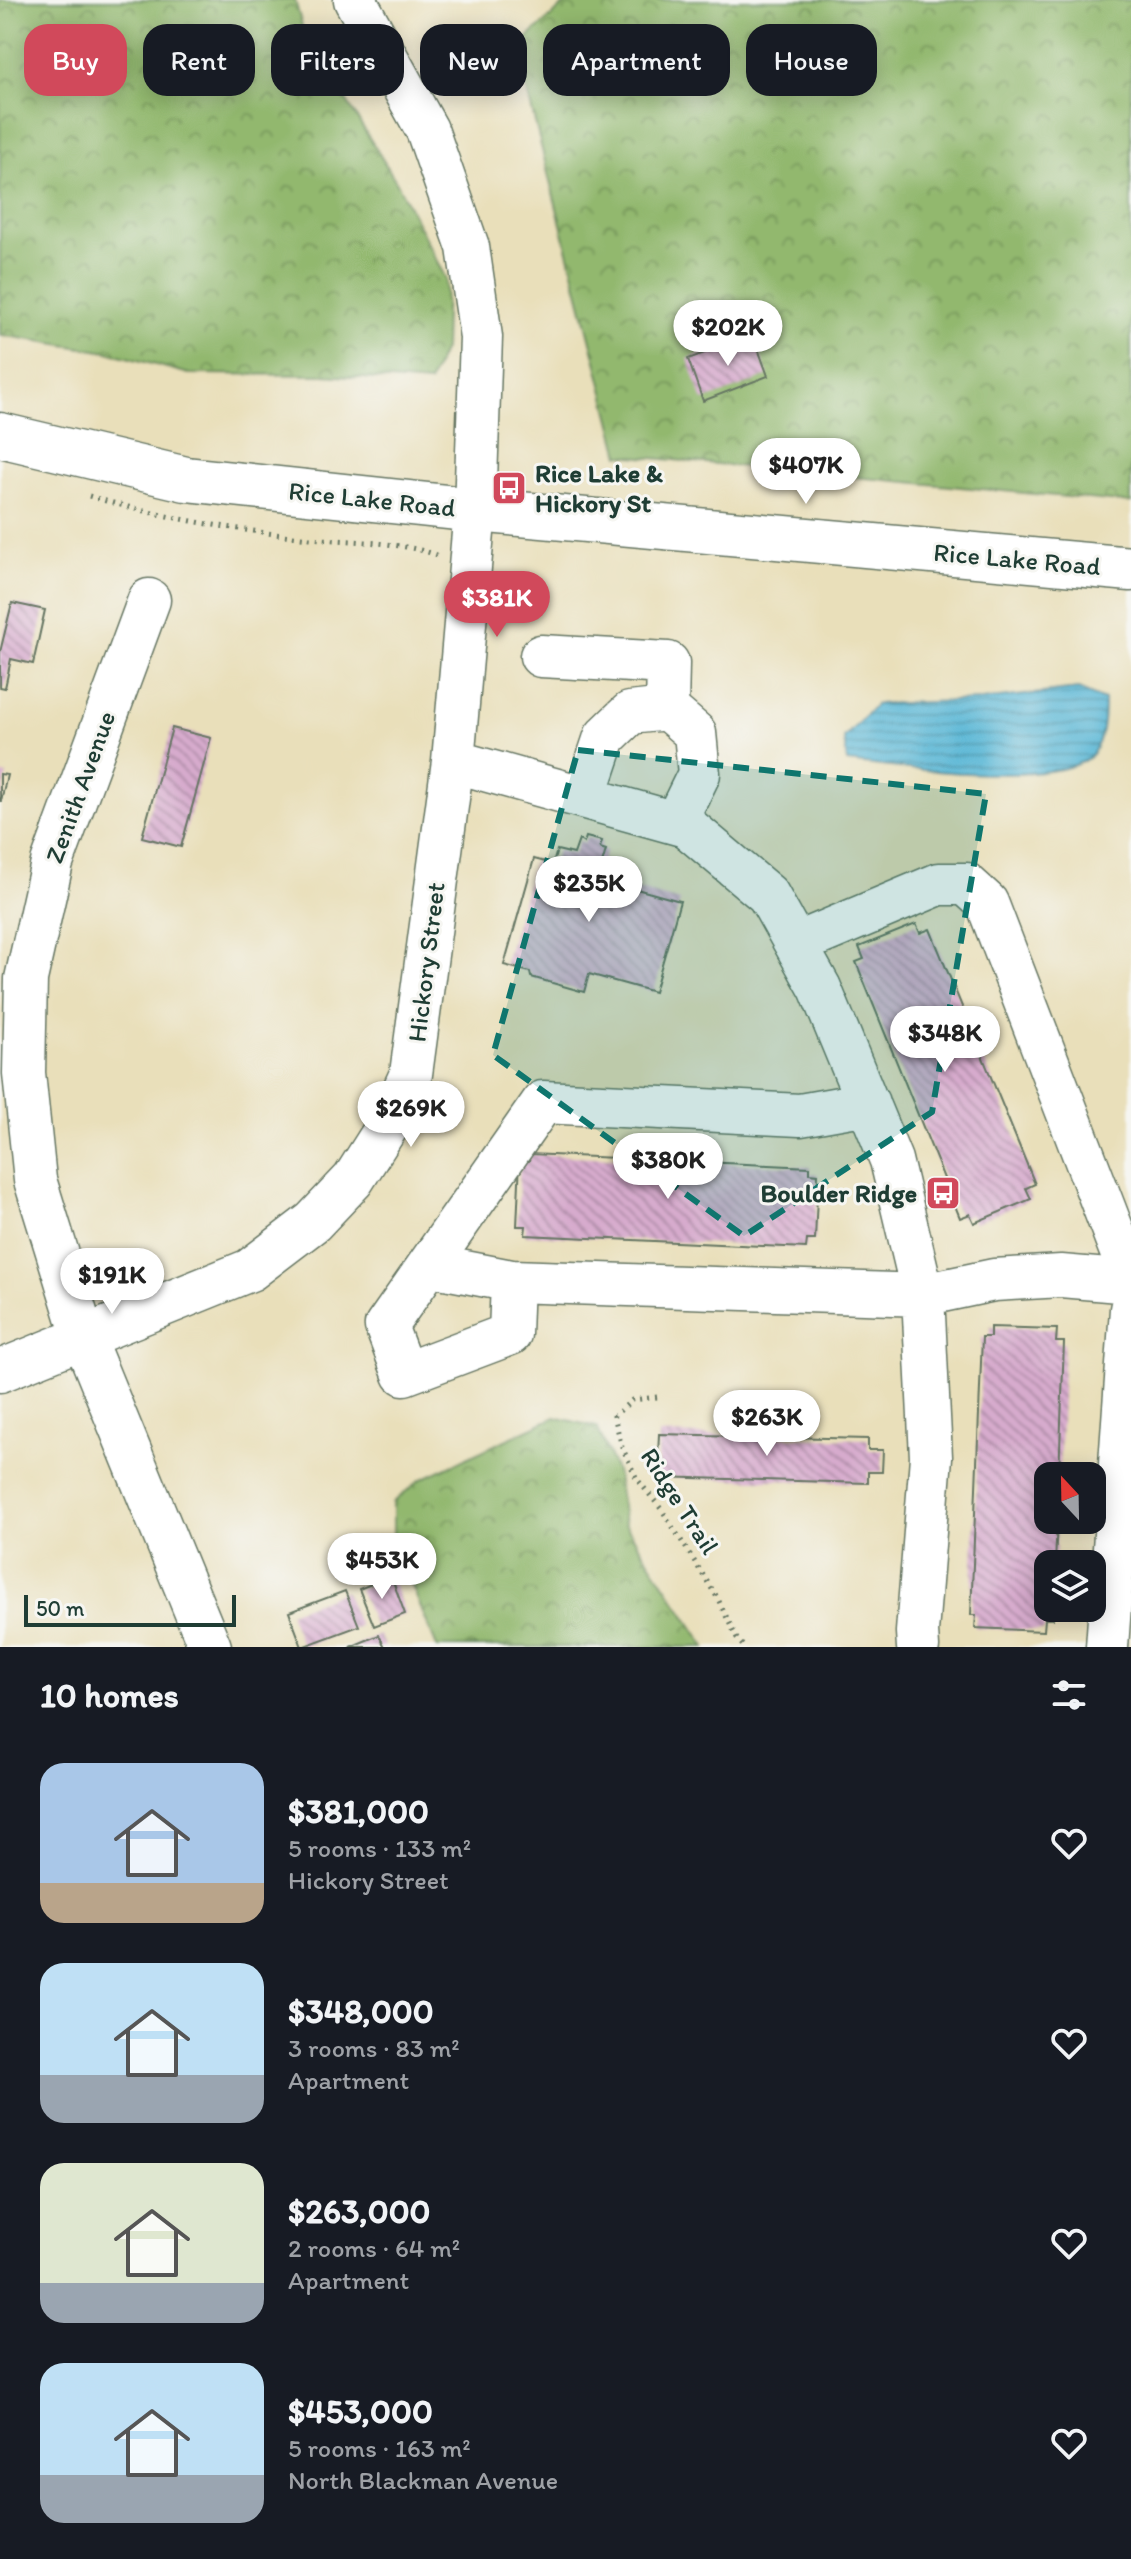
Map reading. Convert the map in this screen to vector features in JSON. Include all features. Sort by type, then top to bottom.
[{"type":"main road","name":"Rice Lake Road","points":[[0,435],[186,479],[475,510],[1131,569]]},
{"type":"street","name":"Hickory Street","points":[[0,1371],[250,1270],[313,1222],[353,1180],[388,1125],[411,1074],[453,761],[475,510],[481,337],[468,247],[427,130],[355,0]]},
{"type":"street","name":"Zenith Avenue","points":[[149,600],[52,863],[26,979],[24,1073],[35,1180],[84,1339],[210,1647]]},
{"type":"street","points":[[541,656],[668,663],[667,709]]},
{"type":"street","points":[[580,787],[605,737],[630,713],[667,709],[695,733],[699,774],[675,823]]},
{"type":"street","points":[[453,761],[580,787],[686,826],[768,895],[820,988],[891,1160],[923,1295],[931,1457],[918,1647]]},
{"type":"street","points":[[429,1265],[512,1281],[923,1295],[994,1280],[1061,1276],[1131,1280],[987,903],[966,884],[939,884],[796,944]]},
{"type":"street","points":[[512,1281],[510,1334],[404,1374],[386,1326],[543,1102],[800,1115],[868,1103]]},
{"type":"street","points":[[1107,1647],[1131,1309]]},
{"type":"path","name":"Ridge Trail","points":[[657,1397],[632,1400],[614,1416],[622,1447],[637,1479],[662,1510],[744,1647]]},
{"type":"highlighted area","points":[[578,750],[986,794],[932,1112],[744,1236],[493,1055]]},
{"type":"green space","points":[[0,0],[295,0],[301,24],[271,24],[271,96],[344,96],[397,183],[446,279],[444,349],[429,383],[324,375],[189,374],[108,352],[0,335]]},
{"type":"green space","points":[[570,0],[1131,0],[1131,503],[620,455],[527,91],[527,38]]},
{"type":"green space","points":[[555,1417],[597,1427],[616,1471],[625,1524],[706,1647],[437,1647],[393,1540],[393,1503],[419,1480]]},
{"type":"water","points":[[1078,689],[1104,700],[1104,714],[1096,748],[1075,765],[1013,774],[936,771],[847,762],[844,738],[876,704],[982,700]]},
{"type":"building","points":[[753,335],[768,376],[703,401],[688,359]]},
{"type":"building","points":[[12,603],[45,610],[33,664],[11,659],[5,688],[0,687],[0,652]]},
{"type":"building","points":[[172,728],[211,738],[181,847],[142,837]]},
{"type":"building","points":[[0,774],[7,775],[1,801],[0,801]]},
{"type":"building","points":[[586,837],[602,841],[600,848],[606,850],[601,867],[614,871],[611,882],[680,901],[654,992],[589,974],[584,992],[531,977],[530,972],[504,965],[534,859],[553,864],[557,850],[574,854],[579,840],[584,843]]},
{"type":"building","points":[[916,924],[920,933],[930,929],[1035,1184],[1026,1188],[1031,1199],[974,1223],[970,1214],[960,1218],[856,962],[864,959],[859,947]]},
{"type":"building","points":[[530,1154],[810,1167],[810,1173],[818,1174],[815,1240],[807,1240],[806,1248],[525,1235],[526,1226],[517,1226],[520,1160],[529,1161]]},
{"type":"building","points":[[990,1327],[1057,1329],[1056,1342],[1064,1342],[1060,1462],[1034,1462],[1034,1534],[1056,1534],[1056,1550],[1034,1550],[1034,1622],[1045,1622],[1044,1631],[975,1628],[976,1615],[971,1615],[982,1337],[990,1337]]},
{"type":"building","points":[[659,1434],[868,1439],[868,1450],[883,1450],[882,1472],[868,1472],[868,1483],[657,1477]]},
{"type":"building","points":[[391,1576],[405,1614],[374,1626],[359,1589]]},
{"type":"building","points":[[345,1591],[359,1626],[302,1647],[289,1612]]},
{"type":"building","points":[[379,1635],[385,1647],[350,1647]]},
{"type":"place","name":"Rice Lake & Hickory St","points":[[509,488]]},
{"type":"place","name":"Boulder Ridge","points":[[943,1193]]}]
